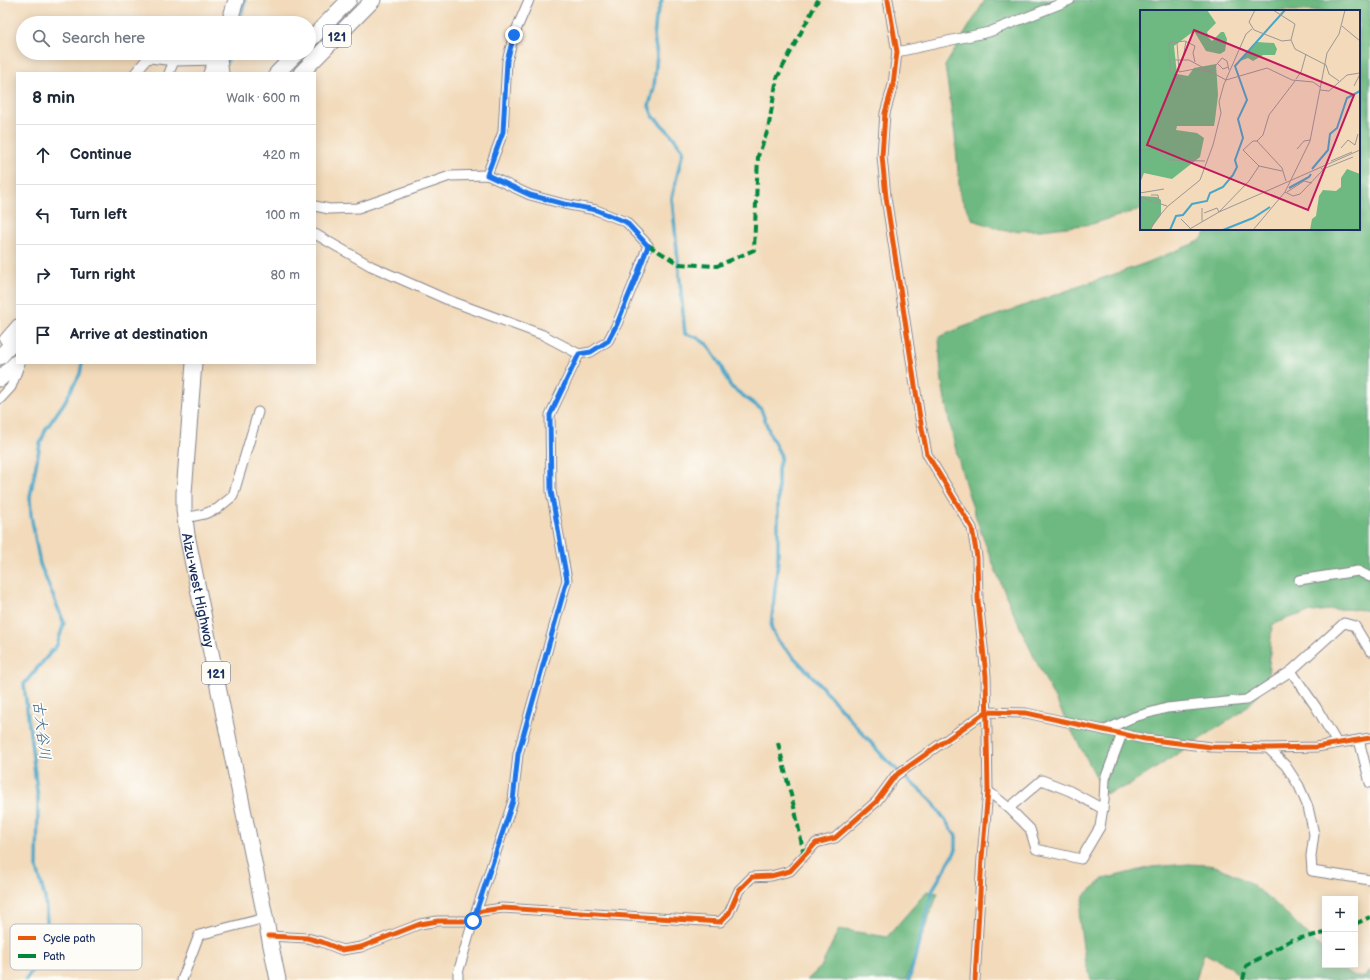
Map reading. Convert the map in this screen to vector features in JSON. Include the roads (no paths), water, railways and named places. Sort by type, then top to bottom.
[{"type":"highway","points":[[231,16],[236,0]]},
{"type":"highway","name":"121","points":[[316,34],[349,0]]},
{"type":"highway","name":"121","points":[[316,58],[373,0]]},
{"type":"highway","points":[[278,72],[290,60]]},
{"type":"highway","name":"121","points":[[302,72],[314,60]]},
{"type":"highway","points":[[0,379],[16,363]]},
{"type":"highway","name":"Aizu-west Highway","points":[[194,364],[186,460],[185,518],[187,536],[278,980]]},
{"type":"street","points":[[487,175],[503,132],[507,61],[514,35],[530,0]]},
{"type":"street","points":[[888,0],[897,52],[893,85],[885,114],[882,156],[886,198],[920,418],[927,454],[972,528],[977,556],[978,600],[986,676],[988,791],[975,980]]},
{"type":"street","points":[[897,52],[989,32],[1070,0]]},
{"type":"street","points":[[136,72],[146,60]]},
{"type":"street","points":[[170,72],[174,60],[217,64]]},
{"type":"street","points":[[316,206],[329,209],[358,208],[450,176],[487,175],[530,195],[564,204],[596,210],[626,222],[648,246],[629,295],[608,341],[591,352],[579,354],[543,335],[448,300],[371,266],[316,235]]},
{"type":"street","points":[[9,347],[4,339],[16,325]]},
{"type":"street","points":[[458,980],[458,973],[473,921],[513,801],[518,754],[567,580],[551,491],[550,415],[579,354]]},
{"type":"street","points":[[0,399],[10,387],[20,364]]},
{"type":"street","points":[[185,518],[204,514],[217,509],[233,496],[258,412]]},
{"type":"street","points":[[1299,580],[1358,571],[1370,577]]},
{"type":"street","points":[[1105,730],[1134,717],[1167,708],[1246,700],[1290,671],[1344,623],[1355,626],[1370,651]]},
{"type":"street","points":[[1290,671],[1316,707],[1337,743]]},
{"type":"street","points":[[476,912],[502,908],[720,922],[729,913],[739,890],[752,877],[771,876],[790,871],[816,843],[835,838],[876,802],[895,776],[986,712],[1026,713],[1145,739],[1211,747],[1316,747],[1370,738]]},
{"type":"street","points":[[988,791],[1009,808],[1030,829],[1036,849],[1081,859],[1100,827],[1103,809],[1104,779],[1122,734]]},
{"type":"street","points":[[1359,740],[1370,783]]},
{"type":"street","points":[[1268,748],[1286,766],[1299,786],[1308,807],[1314,834],[1311,856],[1312,871],[1370,880]]},
{"type":"street","points":[[1009,808],[1042,780],[1070,791],[1103,809]]},
{"type":"street","points":[[182,980],[199,935],[265,918]]},
{"type":"street","points":[[269,936],[307,938],[342,950],[361,947],[420,924],[438,921],[473,921]]},
{"type":"waterway","name":"古大谷川","points":[[241,16],[245,0]]},
{"type":"waterway","points":[[662,0],[656,18],[654,37],[657,55],[654,87],[649,106],[653,116],[670,133],[683,150],[672,198],[685,334],[696,337],[708,345],[720,364],[730,386],[761,409],[770,434],[781,456],[778,469],[778,561],[771,628],[778,641],[814,678],[887,761],[931,800],[956,836],[956,850],[933,889],[909,980]]},
{"type":"waterway","name":"古大谷川","points":[[224,66],[228,60]]},
{"type":"waterway","name":"古大谷川","points":[[47,924],[45,898],[37,868],[38,799],[24,684],[57,645],[64,623],[40,564],[31,515],[30,497],[40,444],[46,429],[64,403],[80,374],[82,364]]},
{"type":"waterway","name":"古大谷川","points":[[26,980],[32,970]]}]
